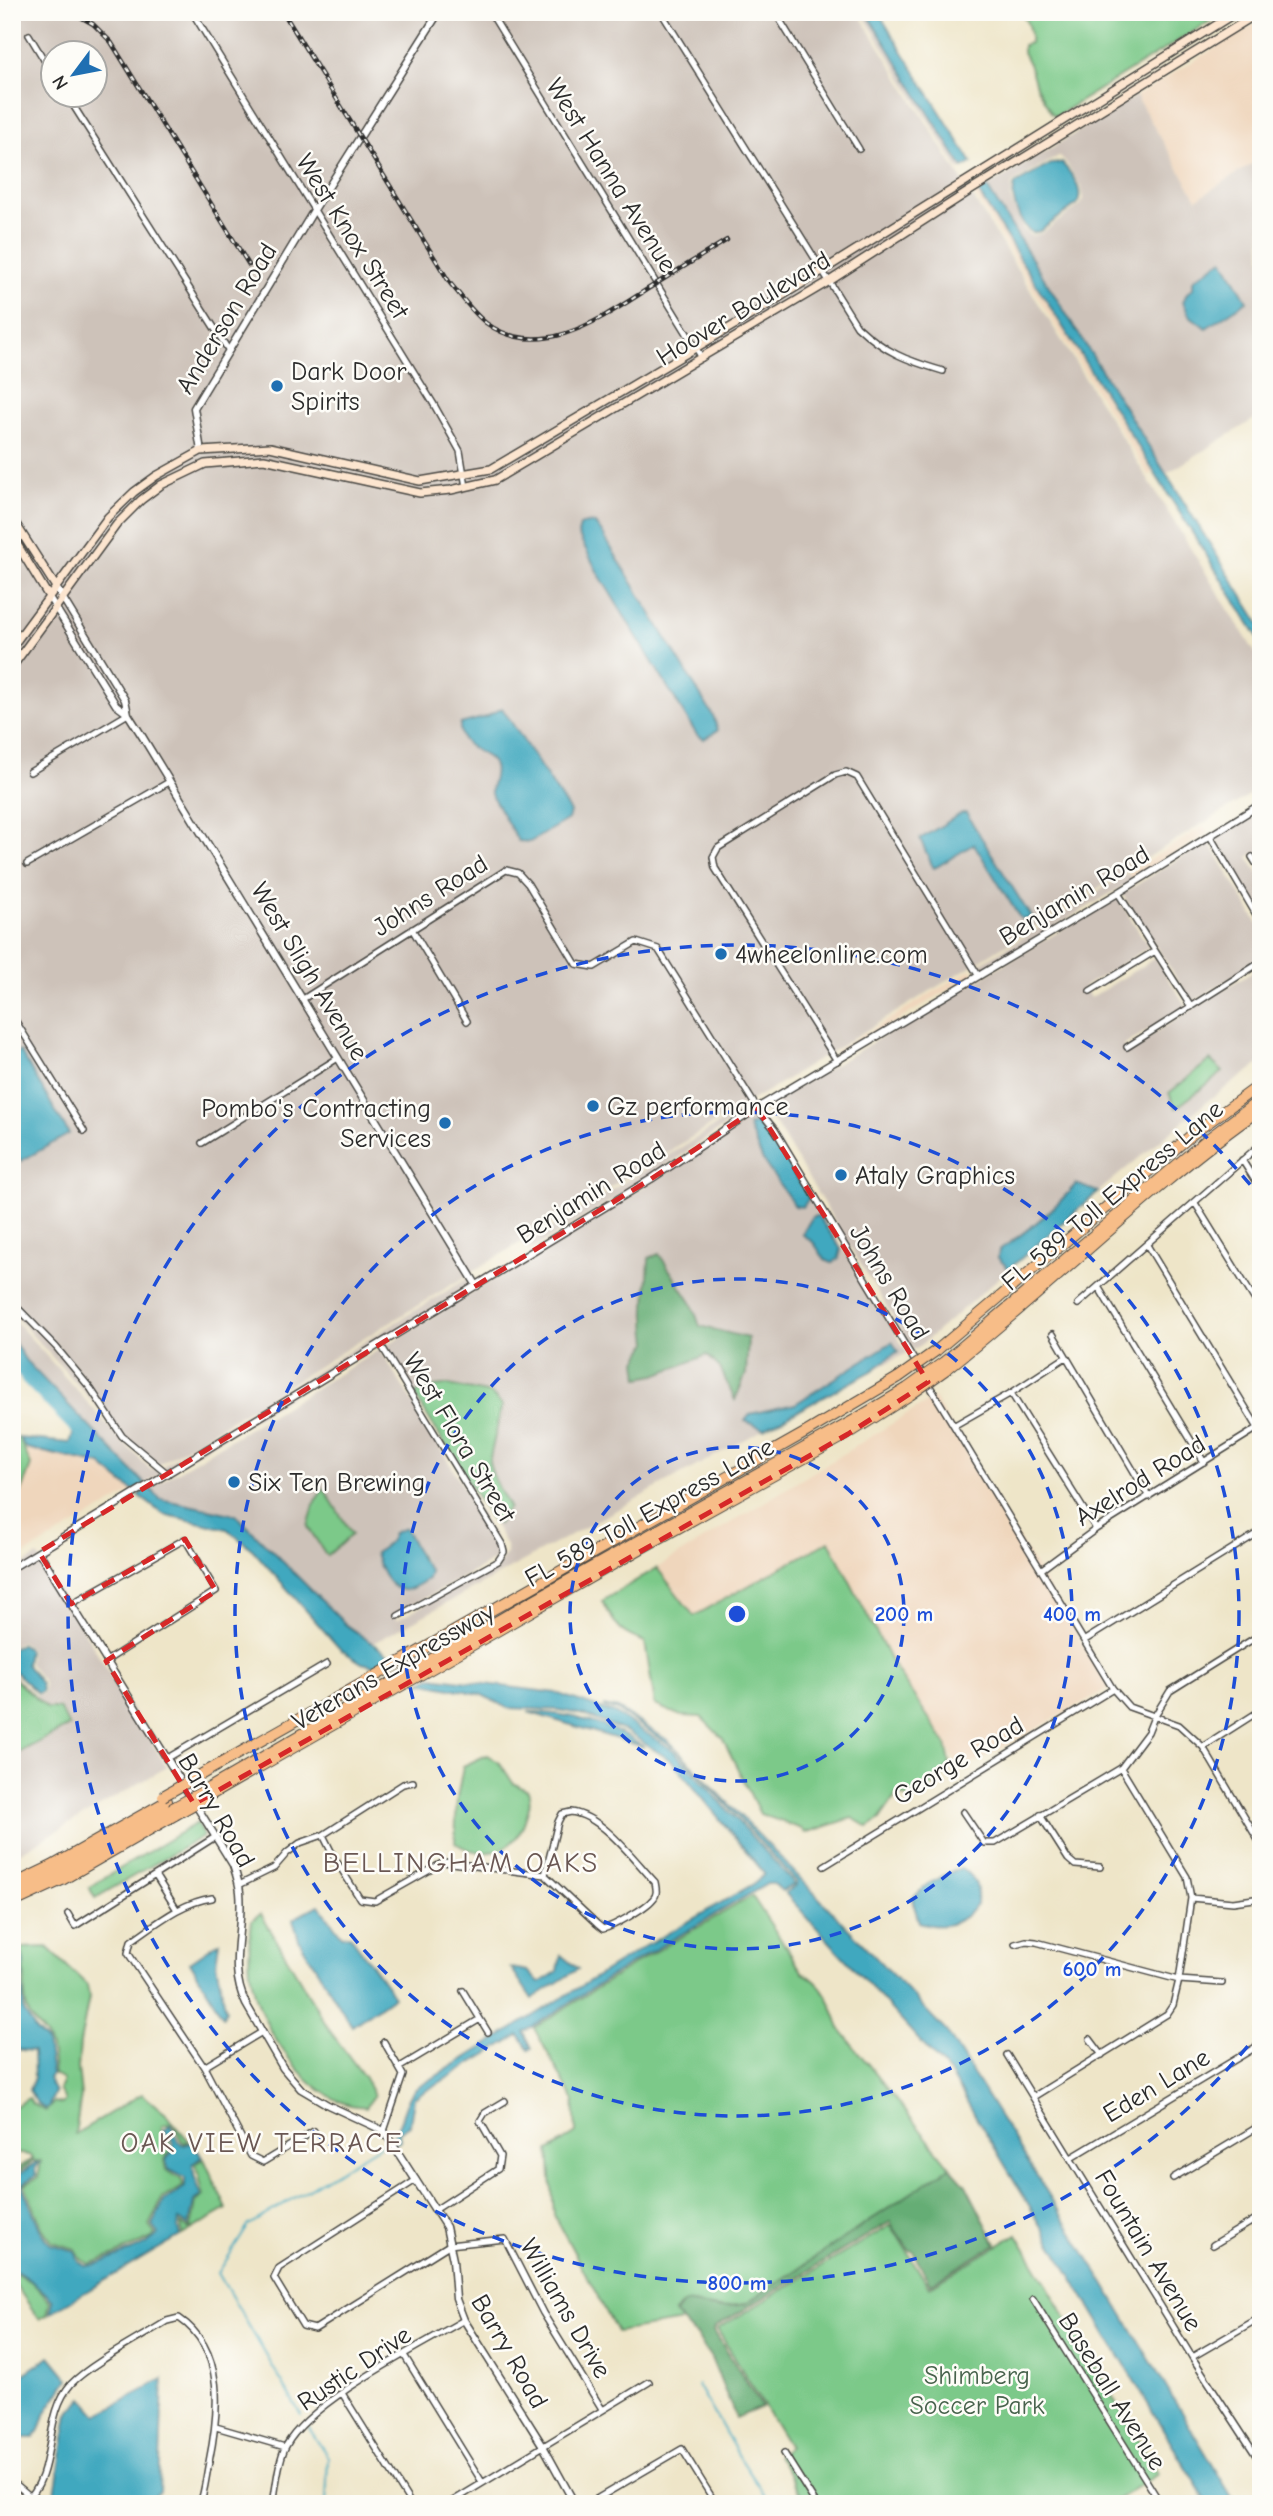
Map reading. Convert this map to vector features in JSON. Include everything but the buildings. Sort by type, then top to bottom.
[{"type":"highway","name":"Veterans Expressway","points":[[12,1903],[62,1880],[169,1805],[208,1783],[325,1704],[899,1377],[937,1350],[1194,1133],[1261,1084]]},
{"type":"highway","name":"FL 589 Toll Express Lane","points":[[946,1365],[1205,1141],[1261,1099]]},
{"type":"highway","name":"Veterans Expressway","points":[[12,1878],[169,1805],[391,1687],[848,1434],[1006,1322],[1192,1161],[1261,1109]]},
{"type":"highway","points":[[12,1885],[169,1805]]},
{"type":"highway","points":[[12,1895],[60,1872],[169,1805]]},
{"type":"main road","name":"Hoover Boulevard","points":[[201,451],[271,447],[420,481],[491,469],[985,170],[1237,12]]},
{"type":"main road","name":"Hoover Boulevard","points":[[63,599],[117,524],[141,500],[162,485],[205,464],[264,458],[420,493],[495,480],[828,282],[968,192],[1260,12]]},
{"type":"main road","points":[[12,647],[108,517],[156,475],[201,451]]},
{"type":"main road","name":"West Sligh Avenue","points":[[12,518],[56,587]]},
{"type":"main road","name":"West Sligh Avenue","points":[[12,536],[49,597]]},
{"type":"main road","points":[[12,667],[63,599]]},
{"type":"street","name":"West Knox Street","points":[[192,12],[444,421],[460,451],[466,487]]},
{"type":"street","name":"Anderson Road","points":[[201,451],[194,408],[314,210],[439,12]]},
{"type":"street","name":"West Hanna Avenue","points":[[490,12],[702,358]]},
{"type":"street","points":[[661,12],[857,326],[873,341],[901,358],[943,371]]},
{"type":"street","points":[[775,12],[859,149]]},
{"type":"street","points":[[29,35],[38,50]]},
{"type":"street","points":[[75,108],[229,351]]},
{"type":"street","name":"West Sligh Avenue","points":[[56,587],[125,700],[128,714],[477,1286]]},
{"type":"street","name":"West Sligh Avenue","points":[[49,597],[116,705],[128,714]]},
{"type":"street","points":[[30,772],[128,714]]},
{"type":"street","points":[[837,1061],[715,868],[713,858],[718,848],[835,775],[846,772],[857,777],[978,975]]},
{"type":"street","points":[[27,864],[169,782]]},
{"type":"street","name":"Benjamin Road","points":[[12,1568],[651,1179],[757,1108],[1118,893],[1261,804]]},
{"type":"street","points":[[1210,836],[1261,922]]},
{"type":"street","points":[[1252,857],[1261,871]]},
{"type":"street","name":"Johns Road","points":[[303,999],[506,870],[518,873],[528,884],[576,964],[594,967],[636,942],[658,949],[757,1108],[773,1127],[1113,1689],[1129,1707],[1179,1725],[1203,1747],[1261,1845]]},
{"type":"street","points":[[1118,893],[1191,1007]]},
{"type":"street","points":[[412,929],[467,1021]]},
{"type":"street","points":[[1090,991],[1155,951]]},
{"type":"street","points":[[1127,1047],[1261,962]]},
{"type":"street","points":[[12,1015],[84,1130]]},
{"type":"street","points":[[202,1143],[338,1058]]},
{"type":"street","points":[[1078,1304],[1261,1144]]},
{"type":"street","points":[[1242,1160],[1261,1190]]},
{"type":"street","points":[[1195,1203],[1261,1310]]},
{"type":"street","points":[[1147,1245],[1259,1427]]},
{"type":"street","points":[[1098,1288],[1204,1462]]},
{"type":"street","points":[[12,1302],[56,1347],[91,1389],[122,1436],[168,1474]]},
{"type":"street","points":[[1053,1334],[1149,1497]]},
{"type":"street","name":"West Flora Street","points":[[381,1345],[502,1544],[504,1552],[498,1561],[398,1616]]},
{"type":"street","points":[[955,1425],[1066,1357]]},
{"type":"street","points":[[1011,1393],[1096,1529]]},
{"type":"street","name":"Axelrod Road","points":[[1042,1569],[1096,1529],[1259,1427]]},
{"type":"street","points":[[1085,1640],[1261,1531]]},
{"type":"street","points":[[71,1604],[185,1539],[216,1591],[106,1661]]},
{"type":"street","name":"Barry Road","points":[[39,1552],[233,1865],[241,1895],[235,1963],[241,1995],[283,2068],[301,2089],[384,2131],[446,2227],[453,2260],[456,2299],[464,2320],[543,2446],[575,2504]]},
{"type":"street","points":[[963,1812],[984,1843],[995,1843],[1121,1768],[1148,1732],[1170,1690],[1261,1634]]},
{"type":"street","points":[[166,1759],[327,1664]]},
{"type":"street","name":"George Road","points":[[824,1866],[1113,1689]]},
{"type":"street","points":[[1203,1747],[1261,1710]]},
{"type":"street","points":[[1033,2098],[1167,2014],[1173,2005],[1180,1980],[1191,1898],[1187,1877],[1121,1768]]},
{"type":"street","points":[[239,1885],[274,1868],[300,1843],[323,1835],[403,1784],[413,1782]]},
{"type":"street","points":[[323,1835],[360,1899],[376,1900],[444,1862],[545,1875],[603,1928],[611,1927],[653,1899],[657,1891],[655,1882],[604,1828],[579,1813],[562,1814],[545,1875]]},
{"type":"street","points":[[1040,1815],[1068,1859],[1075,1865],[1100,1867]]},
{"type":"street","points":[[68,1914],[75,1926],[215,1836]]},
{"type":"street","points":[[155,1875],[177,1910]]},
{"type":"street","points":[[212,1898],[198,1900],[177,1910],[131,1941],[128,1953],[204,2067],[251,2156],[263,2162],[314,2131]]},
{"type":"street","points":[[1191,1898],[1233,1902],[1261,1898]]},
{"type":"street","points":[[1015,1944],[1037,1942],[1180,1980],[1222,1983]]},
{"type":"street","points":[[463,1991],[488,2032]]},
{"type":"street","points":[[400,2067],[480,2019]]},
{"type":"street","points":[[204,2067],[262,2032]]},
{"type":"street","points":[[1090,2039],[1102,2055]]},
{"type":"street","points":[[384,2042],[403,2075],[384,2131]]},
{"type":"street","name":"Eden Lane","points":[[1071,2158],[1261,2044]]},
{"type":"street","name":"Fountain Avenue","points":[[1007,2055],[1192,2357],[1261,2463]]},
{"type":"street","points":[[435,2210],[498,2169],[499,2156],[480,2121],[485,2113],[505,2101]]},
{"type":"street","points":[[1173,2178],[1261,2125]]},
{"type":"street","points":[[416,2180],[279,2268],[274,2278],[303,2326],[315,2329],[449,2245]]},
{"type":"street","points":[[1213,2245],[1261,2216]]},
{"type":"street","name":"Williams Drive","points":[[449,2245],[505,2239],[543,2312],[602,2409]]},
{"type":"street","name":"Baseball Avenue","points":[[1033,2299],[1161,2504]]},
{"type":"street","points":[[1192,2357],[1261,2317]]},
{"type":"street","points":[[23,2504],[31,2497],[45,2469],[59,2406],[71,2385],[91,2369],[167,2321],[179,2318],[190,2326],[210,2360],[217,2385],[216,2427],[200,2504]]},
{"type":"street","name":"Rustic Drive","points":[[273,2504],[285,2447],[306,2420],[342,2393],[464,2320]]},
{"type":"street","points":[[404,2355],[482,2482]]},
{"type":"street","points":[[448,2504],[649,2382]]},
{"type":"street","points":[[342,2393],[411,2504]]},
{"type":"street","points":[[216,2427],[285,2447]]},
{"type":"street","points":[[588,2504],[682,2449],[716,2504]]},
{"type":"street","points":[[784,2453],[816,2504]]},
{"type":"street","points":[[12,2481],[31,2497]]},
{"type":"highlighted area","points":[[757,1108],[928,1382],[848,1434],[194,1804],[106,1661],[216,1591],[185,1539],[71,1604],[39,1552],[651,1179]]},
{"type":"shaded area","points":[[29,12],[858,12],[1261,662],[1261,788],[153,1468],[12,1313],[12,22]]},
{"type":"shaded area","points":[[861,12],[866,12],[963,168],[959,170]]},
{"type":"shaded area","points":[[1261,20],[1261,158],[1197,199],[1136,96]]},
{"type":"shaded area","points":[[1136,96],[1197,199],[1261,158],[1261,415],[1166,474],[987,187]],"holes":[[[1059,156],[1082,189],[1083,199],[1079,206],[1042,233],[1031,236],[1023,229],[1011,200],[1012,183]]]},
{"type":"shaded area","points":[[978,192],[1153,473],[1149,476],[974,195]]},
{"type":"shaded area","points":[[1261,807],[1261,865],[1254,853],[1248,857],[1261,877],[1261,916],[1214,836]]},
{"type":"shaded area","points":[[1204,826],[1208,833],[1132,881],[1128,873]]},
{"type":"shaded area","points":[[1208,840],[1261,929],[1261,959],[1192,1002],[1122,894]]},
{"type":"shaded area","points":[[1128,873],[1132,881],[979,971],[976,966]]},
{"type":"shaded area","points":[[1117,897],[1149,947],[1084,987],[1090,998],[1155,958],[1186,1006],[1123,1046],[1126,1051],[1261,966],[1261,1063],[1210,1099],[1098,1192],[1076,1185],[1040,1221],[999,1250],[998,1258],[1009,1269],[913,1350],[776,1125],[762,1108]],"holes":[[[1210,1061],[1223,1072],[1175,1108],[1170,1092]]]},
{"type":"shaded area","points":[[971,969],[974,974],[838,1057],[835,1052]]},
{"type":"shaded area","points":[[751,1104],[753,1107],[650,1177],[528,1252],[534,1238]]},
{"type":"shaded area","points":[[756,1112],[770,1129],[907,1353],[872,1371],[897,1351],[892,1342],[795,1404],[745,1421],[764,1429],[372,1644],[346,1625],[237,1515],[160,1499],[150,1488],[380,1349],[500,1547],[496,1559],[395,1615],[397,1620],[500,1563],[506,1553],[506,1545],[490,1518],[498,1524],[509,1507],[494,1479],[489,1462],[501,1405],[491,1394],[449,1385],[414,1394],[385,1346],[653,1181]],"holes":[[[757,1142],[809,1198],[803,1207],[795,1206],[763,1161]],[[818,1216],[841,1249],[825,1260],[814,1243]],[[649,1259],[692,1304],[700,1327],[748,1338],[735,1399],[720,1368],[707,1355],[682,1364],[637,1361],[648,1342],[644,1321]],[[405,1528],[430,1571],[415,1588],[403,1591],[396,1589],[381,1570],[376,1553]]]},
{"type":"shaded area","points":[[468,1278],[473,1285],[168,1471],[162,1466],[247,1414],[257,1414],[261,1405]]},
{"type":"shaded area","points":[[12,1317],[119,1438],[151,1470],[156,1469],[162,1474],[145,1484],[104,1444],[26,1361],[12,1339]]},
{"type":"shaded area","points":[[934,1398],[1109,1688],[962,1770],[893,1665],[829,1542],[694,1616],[657,1568]]},
{"type":"shaded area","points":[[25,1447],[101,1465],[133,1491],[22,1556],[12,1543],[12,1526],[31,1465]]},
{"type":"shaded area","points":[[38,1556],[167,1767],[12,1857],[12,1753],[20,1752],[69,1726],[59,1708],[48,1708],[12,1677],[12,1673],[35,1695],[44,1694],[44,1683],[29,1663],[30,1649],[21,1641],[12,1646],[12,1571]]},
{"type":"green space","points":[[1021,12],[1225,12],[1056,116],[1052,114],[1036,86],[1023,52],[1023,45],[1030,43],[1030,34]]},
{"type":"green space","points":[[1210,1060],[1223,1072],[1176,1108],[1169,1093]]},
{"type":"green space","points":[[659,1254],[692,1304],[700,1326],[748,1338],[746,1374],[735,1400],[720,1368],[707,1355],[656,1375],[639,1378],[637,1361],[648,1342],[646,1311],[649,1258]]},
{"type":"green space","points":[[449,1385],[491,1394],[502,1405],[489,1462],[494,1479],[509,1507],[498,1524],[490,1518],[414,1394]]},
{"type":"green space","points":[[19,1438],[31,1465],[12,1526],[12,1462],[18,1451],[12,1440]]},
{"type":"green space","points":[[324,1489],[352,1534],[327,1556],[308,1527],[315,1501]]},
{"type":"green space","points":[[829,1541],[893,1665],[946,1744],[950,1763],[939,1782],[909,1798],[897,1794],[880,1819],[868,1827],[852,1818],[805,1833],[802,1829],[760,1814],[723,1739],[701,1717],[681,1716],[655,1705],[645,1642],[628,1635],[618,1627],[602,1601],[657,1568],[694,1616]]},
{"type":"green space","points":[[12,1677],[47,1708],[59,1708],[69,1726],[20,1752],[12,1753]]},
{"type":"green space","points":[[487,1755],[500,1763],[513,1783],[528,1791],[530,1800],[519,1834],[504,1848],[486,1852],[455,1843],[457,1798],[463,1766]]},
{"type":"green space","points":[[197,1823],[203,1836],[95,1898],[89,1887]]},
{"type":"green space","points":[[752,1896],[803,1973],[823,1989],[840,2029],[950,2167],[746,2304],[718,2308],[685,2303],[674,2313],[682,2321],[617,2332],[554,2215],[549,2151],[576,2133],[574,2101],[534,2028],[636,1963]]},
{"type":"green space","points":[[261,1914],[330,2031],[365,2078],[374,2096],[366,2107],[344,2103],[327,2095],[297,2069],[273,2035],[257,1998],[250,1966],[252,1920]]},
{"type":"green space","points":[[47,1947],[87,1985],[89,1997],[80,2043],[78,2068],[81,2096],[75,2134],[142,2094],[166,2114],[189,2141],[185,2143],[181,2140],[173,2123],[163,2125],[161,2131],[169,2140],[171,2150],[164,2160],[166,2170],[182,2180],[183,2186],[162,2199],[149,2226],[155,2234],[152,2238],[89,2264],[81,2259],[76,2249],[52,2242],[42,2228],[25,2185],[38,2177],[41,2161],[33,2161],[12,2176],[12,2171],[33,2159],[29,2155],[12,2153],[12,2108],[29,2098],[32,2104],[46,2111],[54,2102],[62,2104],[65,2100],[59,2090],[63,2080],[54,2075],[49,2042],[31,2019],[25,2001],[21,1948]]},
{"type":"green space","points":[[204,2159],[227,2209],[182,2235],[181,2224],[191,2228],[196,2202],[204,2196],[196,2164]]},
{"type":"green space","points":[[950,2167],[966,2185],[996,2244],[930,2284],[913,2251],[909,2250],[890,2222],[715,2327],[714,2331],[762,2407],[736,2418],[711,2358],[697,2337],[674,2313],[685,2303],[717,2308],[746,2304]]},
{"type":"green space","name":"Shimberg Soccer Park","points":[[891,2225],[929,2287],[1017,2234],[1158,2474],[1109,2504],[807,2504],[778,2455],[789,2447],[717,2329]]},
{"type":"green space","points":[[12,2272],[32,2282],[50,2302],[47,2315],[39,2319],[12,2280]]},
{"type":"water","points":[[866,12],[878,12],[972,163],[963,168]]},
{"type":"water","points":[[1062,163],[1078,188],[1077,204],[1040,231],[1032,233],[1023,224],[1017,210],[1015,184],[1051,164]]},
{"type":"water","points":[[987,187],[1261,626],[1261,642],[978,192]]},
{"type":"water","points":[[1223,259],[1247,301],[1206,328],[1189,315],[1183,302],[1193,288],[1193,280]]},
{"type":"water","points":[[586,523],[595,524],[601,531],[713,716],[718,730],[704,739],[697,735],[598,573],[578,534],[580,526]]},
{"type":"water","points":[[502,708],[570,812],[568,819],[530,842],[518,841],[491,794],[495,770],[491,761],[469,745],[461,733],[460,724],[486,717]]},
{"type":"water","points":[[966,813],[1031,917],[1020,918],[974,844],[934,868],[932,865],[920,839]]},
{"type":"water","points":[[20,1051],[69,1134],[21,1161],[12,1152],[12,1055]]},
{"type":"water","points":[[762,1122],[809,1198],[803,1207],[795,1206],[763,1161],[748,1126]]},
{"type":"water","points":[[1076,1184],[1098,1192],[1009,1269],[998,1258],[999,1250],[1040,1220]]},
{"type":"water","points":[[813,1216],[818,1216],[841,1249],[839,1258],[832,1263],[825,1260],[814,1243],[802,1234]]},
{"type":"water","points":[[12,1339],[26,1361],[145,1484],[133,1491],[101,1465],[26,1448],[19,1438],[70,1443],[74,1431],[12,1367]]},
{"type":"water","points":[[892,1342],[898,1351],[872,1371],[764,1429],[745,1421],[750,1414],[795,1404]]},
{"type":"water","points":[[150,1488],[160,1499],[236,1515],[346,1625],[395,1659],[382,1668],[362,1663],[340,1649],[253,1550],[227,1529],[163,1514],[138,1495]]},
{"type":"water","points":[[405,1528],[430,1571],[428,1579],[404,1590],[389,1582],[375,1553],[389,1542],[393,1533]]},
{"type":"water","points":[[21,1644],[28,1650],[26,1664],[41,1684],[42,1692],[37,1693],[12,1669],[12,1648]]},
{"type":"water","points":[[431,1677],[556,1693],[614,1713],[673,1750],[795,1884],[782,1891],[774,1884],[767,1884],[627,1966],[524,2032],[532,2048],[529,2050],[519,2035],[414,2098],[410,2125],[399,2132],[400,2140],[396,2143],[393,2135],[414,2090],[644,1947],[755,1883],[765,1874],[673,1762],[627,1732],[585,1715],[558,1710],[508,1708],[480,1694],[421,1682]]},
{"type":"water","points":[[603,1706],[618,1709],[669,1741],[946,2031],[1104,2283],[1236,2504],[1208,2504],[951,2075],[785,1893],[797,1885],[797,1882],[675,1748],[616,1710]]},
{"type":"water","points":[[528,1712],[589,1721],[644,1747]]},
{"type":"water","points":[[961,1868],[975,1883],[977,1905],[951,1924],[936,1926],[919,1922],[912,1899],[935,1880]]},
{"type":"water","points":[[319,1905],[342,1936],[350,1935],[394,1996],[352,2026],[299,1940],[293,1919]]},
{"type":"water","points":[[12,1934],[24,1962],[24,2011],[36,2031],[47,2042],[52,2075],[48,2079],[55,2092],[45,2109],[37,2103],[29,2090],[34,2078],[33,2051],[12,2049]]},
{"type":"water","points":[[219,1942],[216,1964],[226,2010],[223,2017],[190,1962]]},
{"type":"water","points":[[561,1955],[578,1969],[532,1999],[511,1968],[528,1971],[539,1983],[558,1971]]},
{"type":"water","points":[[171,2124],[178,2142],[184,2145],[191,2143],[203,2157],[193,2164],[202,2196],[194,2201],[189,2226],[179,2220],[180,2236],[50,2313],[53,2301],[34,2283],[12,2269],[12,2179],[39,2163],[35,2169],[36,2175],[22,2185],[40,2229],[50,2244],[75,2251],[79,2261],[86,2266],[102,2262],[136,2249],[158,2234],[152,2226],[164,2201],[185,2187],[185,2178],[168,2169],[166,2160],[174,2150],[172,2139],[164,2130]]},
{"type":"water","points":[[50,2356],[69,2379],[46,2412],[34,2438],[21,2438],[12,2428],[12,2382]]},
{"type":"water","points":[[163,2379],[159,2492],[143,2504],[46,2504],[54,2499],[68,2414],[83,2398],[98,2415]]},
{"type":"waterway","points":[[12,1361],[24,1380],[78,1435]]},
{"type":"waterway","points":[[301,2415],[218,2273],[249,2225],[384,2143]]},
{"type":"waterway","points":[[698,2385],[740,2458],[771,2504]]},
{"type":"waterway","points":[[309,2428],[328,2457],[326,2504]]},
{"type":"railway","points":[[12,15],[18,12]]},
{"type":"railway","points":[[72,12],[93,24],[111,42],[249,265]]},
{"type":"railway","points":[[283,12],[450,283],[486,323],[508,334],[530,339],[573,331],[616,309],[727,240]]},
{"type":"place","name":"Dark Door Spirits","points":[[277,386]]},
{"type":"place","name":"4wheelonline.com","points":[[721,954]]},
{"type":"place","name":"Gz performance","points":[[593,1106]]},
{"type":"place","name":"Pombo's Contracting Services","points":[[445,1123]]},
{"type":"place","name":"Ataly Graphics","points":[[841,1175]]},
{"type":"place","name":"Six Ten Brewing","points":[[234,1482]]},
{"type":"district","name":"BELLINGHAM OAKS","points":[[461,1862]]},
{"type":"district","name":"OAK VIEW TERRACE","points":[[262,2142]]}]
